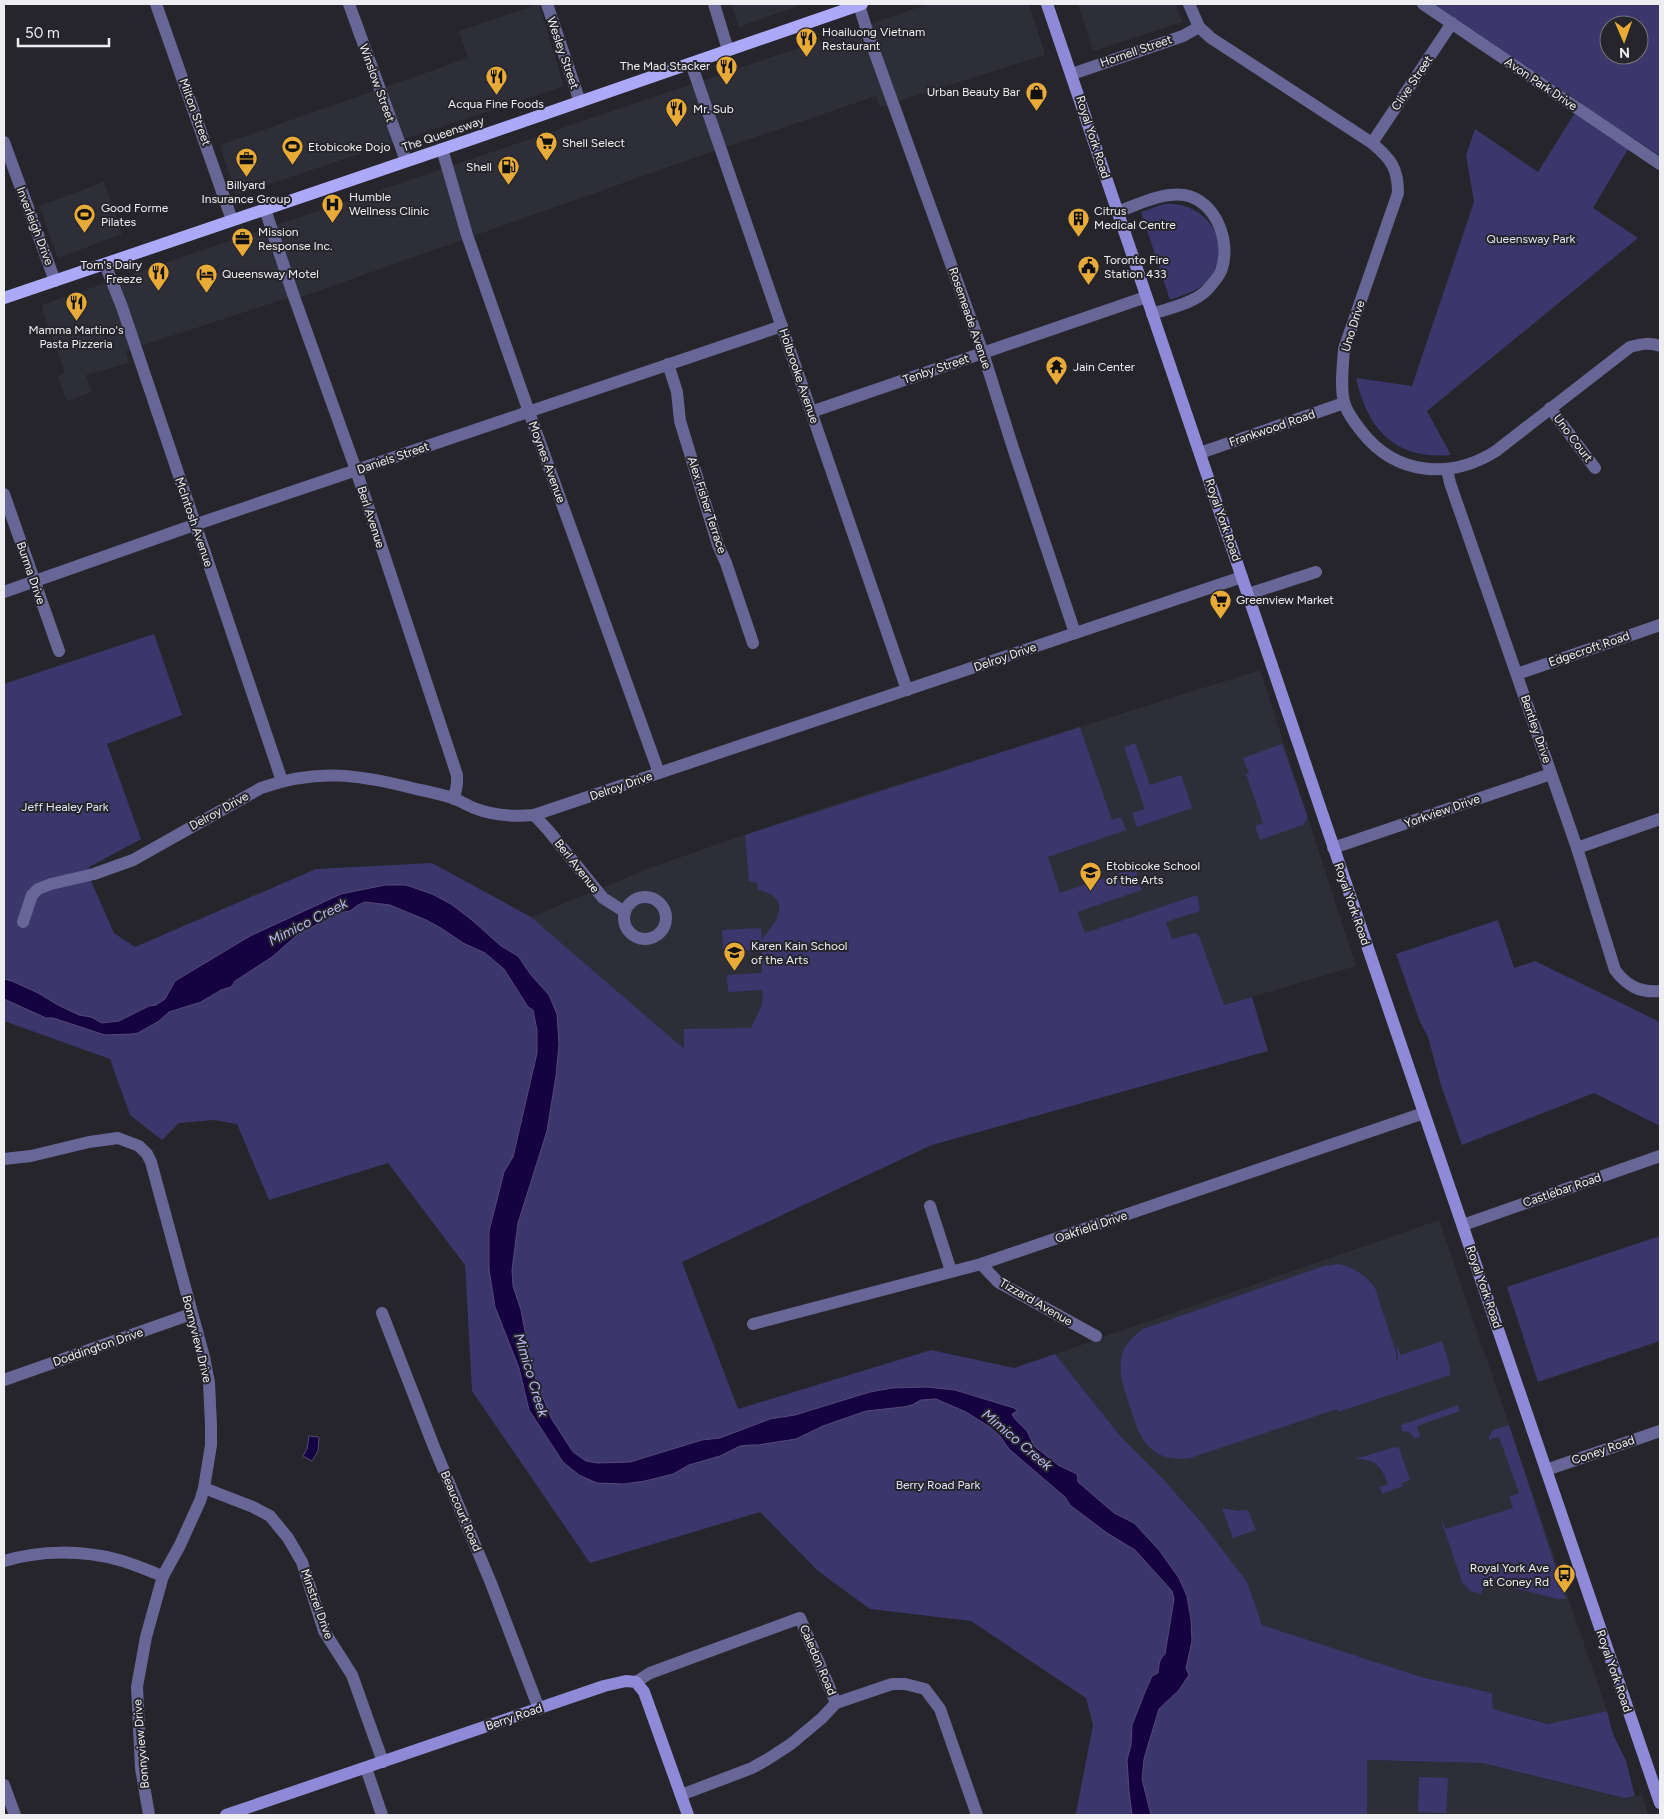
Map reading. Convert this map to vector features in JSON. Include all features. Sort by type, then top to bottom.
[{"type":"main road","name":"The Queensway","points":[[4,298],[406,162],[861,4]]},
{"type":"main road","name":"Royal York Road","points":[[1047,4],[1333,848],[1660,1803]]},
{"type":"main road","name":"Berry Road","points":[[226,1815],[615,1683],[636,1682]]},
{"type":"main road","points":[[636,1682],[644,1692],[688,1815]]},
{"type":"street","name":"Milton Street","points":[[156,4],[232,220]]},
{"type":"street","name":"Winslow Street","points":[[349,4],[406,162]]},
{"type":"street","name":"Wesley Street","points":[[546,4],[580,102]]},
{"type":"street","points":[[714,4],[728,50]]},
{"type":"street","name":"Rosemeade Avenue","points":[[861,4],[871,43],[983,353],[1075,633]]},
{"type":"street","name":"Uno Drive","points":[[1189,4],[1199,27],[1211,38],[1372,143],[1388,157],[1392,165],[1398,183],[1398,194],[1344,349],[1343,367],[1344,403],[1357,426],[1368,440],[1382,452],[1397,460],[1423,468],[1447,469],[1466,465],[1486,457],[1630,347],[1641,344],[1660,346]]},
{"type":"street","name":"Avon Park Drive","points":[[1423,4],[1660,164]]},
{"type":"street","name":"Clive Street","points":[[1372,143],[1452,24]]},
{"type":"street","name":"Hornell Street","points":[[1072,74],[1182,36],[1199,27]]},
{"type":"street","name":"Holbrooke Avenue","points":[[691,63],[907,690]]},
{"type":"street","name":"Inverleigh Drive","points":[[4,142],[55,281]]},
{"type":"street","name":"Moynes Avenue","points":[[442,149],[468,235],[529,412],[659,773]]},
{"type":"street","points":[[1117,212],[1156,199],[1183,195],[1194,199],[1211,211],[1224,238],[1224,256],[1221,270],[1206,291],[1196,298],[1152,314]]},
{"type":"street","name":"Berl Avenue","points":[[265,209],[293,294],[356,470],[457,775],[454,798]]},
{"type":"street","name":"McIntosh Avenue","points":[[106,264],[282,781]]},
{"type":"street","name":"Tenby Street","points":[[811,412],[1146,297]]},
{"type":"street","name":"Daniels Street","points":[[4,592],[194,525],[782,326]]},
{"type":"street","name":"Alex Fisher Terrace","points":[[668,364],[677,392],[680,421],[718,545],[753,643]]},
{"type":"street","name":"Frankwood Road","points":[[1200,453],[1344,403]]},
{"type":"street","name":"Uno Court","points":[[1550,408],[1595,468]]},
{"type":"street","name":"Bentley Drive","points":[[1447,469],[1450,483],[1577,848],[1615,970],[1629,986],[1646,992],[1660,991]]},
{"type":"street","name":"Burma Drive","points":[[4,494],[59,651]]},
{"type":"street","points":[[1248,594],[1316,572]]},
{"type":"street","name":"Delroy Drive","points":[[23,922],[32,894],[38,889],[94,874],[134,860],[261,788],[282,781],[317,775],[348,775],[374,778],[454,798],[490,814],[519,817],[534,815],[1242,577]]},
{"type":"street","name":"Edgecroft Road","points":[[1517,674],[1660,625]]},
{"type":"street","name":"Yorkview Drive","points":[[1333,848],[1552,774]]},
{"type":"street","name":"Berl Avenue","points":[[534,815],[603,898],[625,912]]},
{"type":"street","points":[[1577,848],[1660,819]]},
{"type":"street","name":"Oakfield Drive","points":[[753,1324],[981,1264],[1424,1114]]},
{"type":"street","name":"Bonnyview Drive","points":[[4,1159],[31,1156],[89,1142],[118,1138],[139,1146],[151,1162],[205,1366],[211,1414],[211,1445],[204,1488],[180,1545],[163,1576],[146,1637],[137,1687],[141,1768],[149,1815]]},
{"type":"street","name":"Castlebar Road","points":[[1463,1225],[1660,1156]]},
{"type":"street","points":[[930,1206],[951,1271]]},
{"type":"street","name":"Tizzard Avenue","points":[[981,1264],[998,1282],[1096,1336]]},
{"type":"street","name":"Beaucourt Road","points":[[382,1313],[434,1447],[491,1582],[539,1709]]},
{"type":"street","name":"Doddington Drive","points":[[4,1380],[191,1314]]},
{"type":"street","name":"Coney Road","points":[[1546,1470],[1660,1431]]},
{"type":"street","name":"Minstrel Drive","points":[[204,1488],[253,1507],[270,1516],[288,1538],[302,1562],[324,1631],[352,1675],[383,1762]]},
{"type":"street","points":[[4,1561],[33,1555],[82,1553],[121,1561],[163,1576]]},
{"type":"street","name":"Berry Road","points":[[636,1682],[650,1673],[800,1618]]},
{"type":"street","name":"Caledon Road","points":[[800,1618],[836,1703]]},
{"type":"street","points":[[681,1794],[752,1768],[768,1759],[791,1744],[822,1718],[836,1703],[892,1684],[910,1685],[925,1689],[940,1709],[977,1815]]},
{"type":"street","points":[[366,1768],[382,1815]]},
{"type":"street","points":[[4,1785],[15,1815]]},
{"type":"shaded area","points":[[539,4],[564,86],[236,195],[220,145],[468,58],[459,31]]},
{"type":"shaded area","points":[[731,4],[803,4],[739,27]]},
{"type":"shaded area","points":[[928,4],[1029,4],[1045,55],[880,107],[876,96],[708,153],[304,296],[281,300],[126,351],[129,363],[86,375],[92,392],[67,401],[58,377],[65,373],[41,305]]},
{"type":"shaded area","points":[[1078,4],[1176,4],[1182,22],[1093,51]]},
{"type":"shaded area","points":[[104,182],[122,234],[58,258],[39,206]]},
{"type":"shaded area","name":"Etobicoke School of the Arts","points":[[1260,670],[1356,966],[1252,997],[917,1090],[705,1067],[531,917],[655,866],[820,809]]},
{"type":"shaded area","points":[[1439,1220],[1607,1711],[1549,1724],[1493,1709],[1492,1693],[1421,1677],[1262,1625],[1247,1582],[1202,1523],[1163,1479],[1121,1437],[1055,1354]]},
{"type":"shaded area","points":[[1367,1760],[1483,1763],[1624,1798],[1642,1795],[1648,1815],[1367,1815]]},
{"type":"green space","name":"Queensway Park","points":[[1432,4],[1660,4],[1660,156],[1634,139],[1593,208],[1638,238],[1427,411],[1451,455],[1431,455],[1399,447],[1387,438],[1368,413],[1356,378],[1412,386],[1474,202],[1466,155],[1475,129],[1538,172],[1581,103]]},
{"type":"green space","points":[[1164,204],[1180,205],[1194,210],[1205,218],[1214,229],[1219,242],[1219,256],[1215,270],[1205,283],[1193,291],[1170,300],[1141,212]]},
{"type":"green space","points":[[154,634],[182,715],[107,744],[141,839],[89,867],[91,881],[114,933],[135,947],[316,869],[432,863],[531,917],[684,1049],[684,1029],[751,1028],[762,1005],[763,990],[728,992],[727,975],[762,973],[762,950],[723,951],[722,930],[761,928],[762,939],[774,924],[779,912],[777,901],[773,896],[758,889],[757,883],[749,881],[745,835],[1080,727],[1112,820],[1121,817],[1126,830],[1048,857],[1060,893],[1135,868],[1142,890],[1077,912],[1085,933],[1197,895],[1200,911],[1166,922],[1172,939],[1195,933],[1199,936],[1224,1005],[1252,997],[1268,1051],[932,1145],[682,1262],[738,1409],[931,1350],[1014,1368],[1055,1354],[1121,1437],[1163,1479],[1202,1523],[1247,1582],[1262,1625],[1421,1677],[1492,1693],[1493,1709],[1548,1724],[1607,1711],[1613,1734],[1626,1761],[1635,1796],[1624,1798],[1483,1763],[1367,1760],[1367,1815],[1077,1815],[1093,1725],[1086,1698],[971,1621],[870,1609],[818,1571],[760,1512],[590,1563],[472,1391],[465,1265],[388,1163],[269,1200],[237,1124],[214,1120],[179,1123],[162,1140],[130,1115],[110,1059],[4,1021],[4,684]]},
{"type":"green space","points":[[1135,743],[1150,785],[1181,775],[1192,808],[1137,827],[1132,813],[1145,809],[1124,747]]},
{"type":"green space","points":[[1282,744],[1308,818],[1303,825],[1260,840],[1255,826],[1263,823],[1246,774],[1249,773],[1243,758]]},
{"type":"green space","points":[[1498,920],[1514,968],[1535,961],[1660,1022],[1660,1126],[1594,1093],[1462,1145],[1441,1085],[1428,1037],[1420,1022],[1396,954]]},
{"type":"green space","points":[[1660,1236],[1660,1341],[1538,1382],[1507,1287]]},
{"type":"green space","points":[[1338,1264],[1359,1272],[1375,1288],[1396,1352],[1396,1362],[1398,1357],[1396,1344],[1401,1355],[1442,1341],[1450,1367],[1450,1375],[1338,1412],[1337,1409],[1190,1458],[1176,1459],[1164,1456],[1148,1446],[1137,1427],[1125,1393],[1121,1373],[1122,1354],[1126,1345],[1133,1337],[1143,1329],[1324,1266]]},
{"type":"green space","points":[[1458,1405],[1460,1411],[1417,1426],[1419,1438],[1414,1438],[1409,1432],[1402,1431],[1401,1425]]},
{"type":"green space","points":[[1509,1425],[1566,1599],[1558,1599],[1485,1581],[1481,1594],[1470,1591],[1462,1582],[1442,1523],[1442,1520],[1446,1529],[1513,1508],[1509,1497],[1519,1493],[1499,1437],[1489,1440],[1493,1430]]},
{"type":"green space","points":[[1395,1447],[1399,1448],[1410,1480],[1402,1483],[1403,1486],[1382,1494],[1380,1487],[1388,1484],[1380,1468],[1368,1460],[1355,1459]]},
{"type":"green space","points":[[1222,1508],[1238,1511],[1248,1510],[1256,1530],[1233,1538]]},
{"type":"green space","points":[[1419,1777],[1448,1778],[1446,1813],[1418,1812]]},
{"type":"water","name":"Mimico Creek","points":[[385,885],[406,885],[432,894],[451,904],[501,946],[518,956],[531,975],[549,995],[557,1014],[559,1044],[547,1131],[518,1223],[512,1270],[513,1286],[521,1310],[532,1369],[551,1418],[573,1452],[586,1461],[597,1463],[630,1462],[702,1440],[720,1438],[770,1419],[795,1415],[870,1392],[892,1388],[927,1387],[955,1390],[1014,1408],[1017,1411],[1012,1414],[1014,1418],[1027,1431],[1034,1446],[1058,1465],[1077,1474],[1078,1482],[1114,1513],[1134,1523],[1159,1550],[1179,1578],[1187,1596],[1192,1641],[1186,1668],[1189,1675],[1179,1690],[1159,1709],[1144,1759],[1142,1779],[1151,1815],[1132,1815],[1127,1760],[1131,1745],[1132,1725],[1152,1676],[1158,1673],[1160,1660],[1165,1654],[1174,1599],[1172,1591],[1135,1550],[1107,1533],[1070,1505],[1065,1497],[1009,1449],[1000,1436],[990,1427],[966,1412],[936,1399],[921,1400],[903,1407],[866,1411],[823,1426],[796,1439],[740,1446],[720,1456],[689,1465],[673,1474],[624,1484],[597,1483],[579,1475],[563,1462],[529,1410],[519,1368],[495,1307],[489,1269],[489,1231],[504,1172],[513,1157],[537,1053],[537,1030],[533,1010],[528,1007],[504,969],[485,953],[463,943],[426,920],[390,905],[365,902],[350,911],[338,913],[297,935],[272,957],[235,981],[231,987],[221,990],[201,1002],[169,1012],[159,1021],[138,1033],[105,1035],[53,1018],[46,1018],[4,999],[4,979],[38,993],[79,1015],[91,1017],[102,1023],[119,1021],[149,1006],[156,1005],[165,999],[175,981],[250,936],[341,894]]},
{"type":"water","points":[[309,1436],[319,1437],[318,1451],[312,1461],[303,1456],[307,1449]]},
{"type":"place","name":"Hoailuong Vietnam Restaurant","points":[[806,58]]},
{"type":"place","name":"The Mad Stacker","points":[[726,85]]},
{"type":"place","name":"Acqua Fine Foods","points":[[496,96]]},
{"type":"place","name":"Urban Beauty Bar","points":[[1036,111]]},
{"type":"place","name":"Mr. Sub","points":[[677,128]]},
{"type":"place","name":"Shell Select","points":[[546,162]]},
{"type":"place","name":"Etobicoke Dojo","points":[[292,166]]},
{"type":"place","name":"Billyard Insurance Group","points":[[246,177]]},
{"type":"place","name":"Shell","points":[[508,186]]},
{"type":"place","name":"Humble Wellness Clinic","points":[[333,223]]},
{"type":"place","name":"Good Forme Pilates","points":[[85,234]]},
{"type":"place","name":"Citrus Medical Centre","points":[[1078,237]]},
{"type":"place","name":"Mission Response Inc.","points":[[242,258]]},
{"type":"place","name":"Toronto Fire Station 433","points":[[1088,286]]},
{"type":"place","name":"Tom's Dairy Freeze","points":[[158,291]]},
{"type":"place","name":"Queensway Motel","points":[[206,293]]},
{"type":"place","name":"Mamma Martino's Pasta Pizzeria","points":[[76,322]]},
{"type":"place","name":"Jain Center","points":[[1057,386]]},
{"type":"place","name":"Greenview Market","points":[[1220,619]]},
{"type":"place","name":"Etobicoke School of the Arts","points":[[1090,892]]},
{"type":"place","name":"Karen Kain School of the Arts","points":[[735,972]]},
{"type":"place","name":"Royal York Ave at Coney Rd","points":[[1565,1594]]},
{"type":"park label","name":"Jeff Healey Park","points":[[65,807]]},
{"type":"park label","name":"Berry Road Park","points":[[938,1485]]}]
